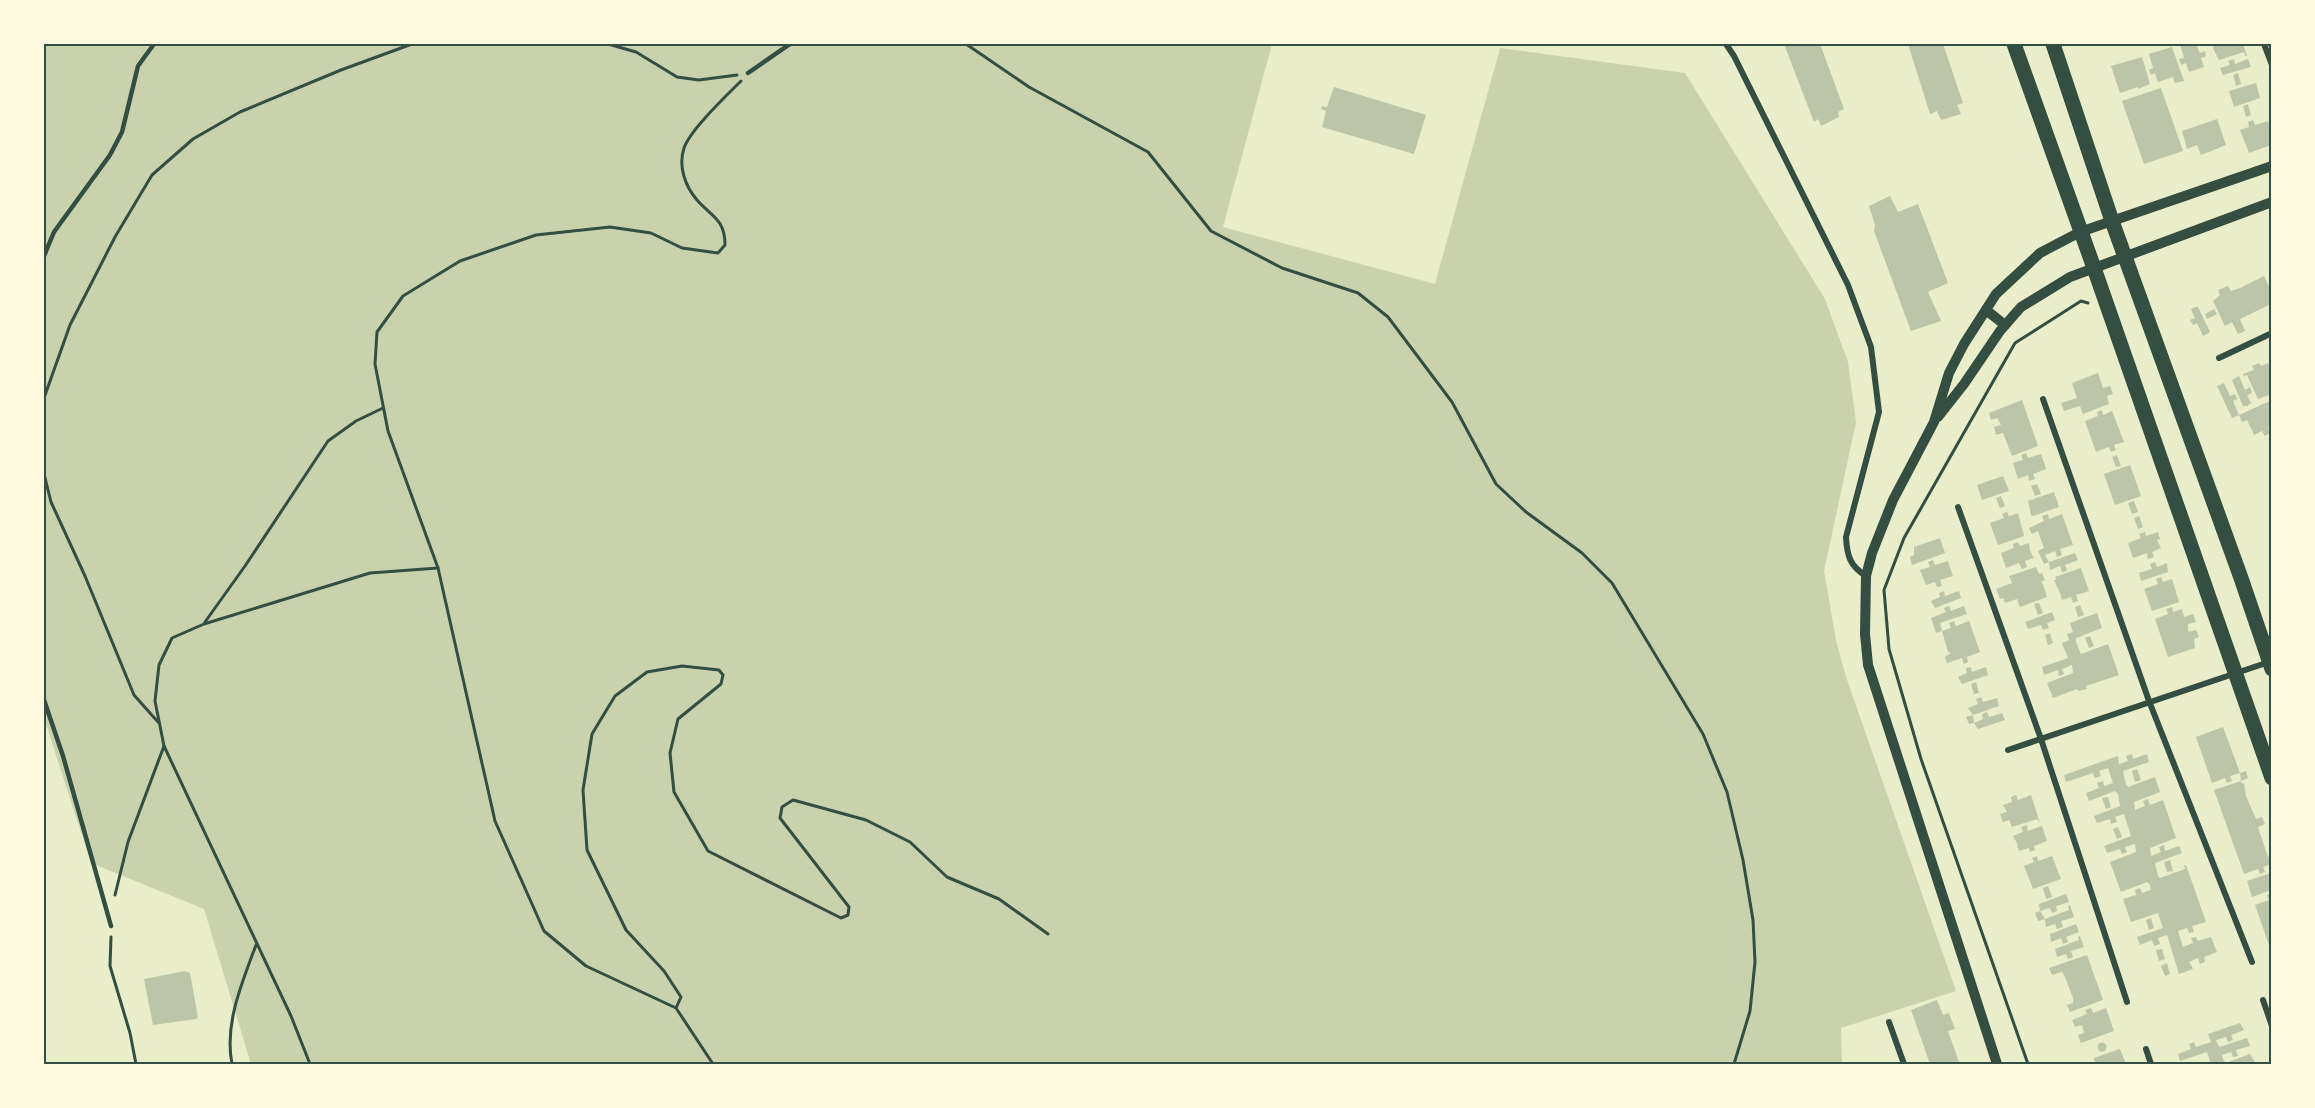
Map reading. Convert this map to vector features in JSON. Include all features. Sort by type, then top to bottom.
[{"type":"main road","points":[[2014,44],[2271,778]]},
{"type":"main road","points":[[2053,44],[2124,256],[2241,578],[2270,666]]},
{"type":"street","points":[[1726,44],[1848,285],[1871,347],[1879,412],[1846,537],[1847,556],[1855,569],[1866,576]]},
{"type":"street","points":[[2264,44],[2271,65]]},
{"type":"street","points":[[1997,1065],[1868,665],[1865,634],[1866,576],[1872,554],[1893,500],[1934,422],[1950,373],[1964,344],[1996,294],[2040,253],[2080,232],[2271,166]]},
{"type":"street","points":[[1934,422],[2005,325],[2021,307],[2070,277],[2271,202]]},
{"type":"street","points":[[1986,310],[2005,325]]},
{"type":"street","points":[[2219,358],[2271,333]]},
{"type":"street","points":[[2043,399],[2149,701],[2252,962]]},
{"type":"street","points":[[1958,507],[2041,739],[2127,1002]]},
{"type":"street","points":[[2008,750],[2149,701],[2235,674],[2270,666]]},
{"type":"street","points":[[2263,1000],[2271,1026]]},
{"type":"street","points":[[1889,1022],[1904,1065]]},
{"type":"street","points":[[2146,1049],[2151,1065]]},
{"type":"lane","points":[[44,256],[54,232],[110,155],[118,140],[138,66],[154,44]]},
{"type":"lane","points":[[748,73],[790,44]]},
{"type":"lane","points":[[44,700],[63,756],[111,926]]},
{"type":"path","points":[[44,398],[70,325],[115,237],[152,175],[193,139],[240,112],[340,70],[412,44]]},
{"type":"path","points":[[608,44],[636,52],[677,77],[699,80],[748,73]]},
{"type":"path","points":[[966,44],[1029,87],[1148,152],[1211,231],[1282,268],[1358,293],[1388,317],[1452,402],[1496,484],[1526,512],[1582,553],[1612,583],[1703,734],[1727,792],[1743,860],[1753,920],[1755,962],[1750,1011],[1734,1065]]},
{"type":"path","points":[[713,1065],[676,1008],[586,966],[544,931],[495,821],[438,568],[388,431],[375,364],[377,332],[403,296],[460,261],[536,235],[610,227],[651,232],[682,248],[718,253],[725,245],[725,232],[714,214],[696,199],[681,171],[684,147],[707,116],[748,73]]},
{"type":"path","points":[[2028,1065],[1921,759],[1889,649],[1884,590],[1904,538],[2015,343],[2081,301],[2092,303]]},
{"type":"path","points":[[204,624],[328,441],[356,421],[383,408]]},
{"type":"path","points":[[44,474],[51,502],[85,576],[134,695],[159,723]]},
{"type":"path","points":[[310,1065],[291,1016],[164,746],[155,701],[159,665],[172,638],[204,624],[370,573],[438,568]]},
{"type":"path","points":[[676,1008],[681,997],[664,971],[627,930],[587,850],[583,790],[592,734],[615,696],[647,672],[682,666],[719,670],[723,675],[721,684],[678,719],[670,753],[674,792],[708,851],[841,918],[848,915],[849,907],[780,818],[782,807],[792,800],[866,820],[910,842],[947,877],[999,899],[1048,934]]},
{"type":"path","points":[[115,896],[128,842],[164,746]]},
{"type":"path","points":[[111,926],[110,966],[130,1033],[136,1065]]},
{"type":"path","points":[[232,1065],[229,1049],[230,1027],[256,943]]},
{"type":"green space","points":[[44,44],[1272,44],[1223,227],[1435,284],[1500,48],[1685,73],[1825,299],[1848,362],[1856,422],[1824,571],[1836,640],[1846,677],[1956,991],[1841,1028],[1842,1064],[251,1064],[204,909],[91,863],[44,718]]},
{"type":"building","points":[[1784,44],[1820,44],[1844,109],[1838,112],[1839,117],[1821,126],[1818,119],[1814,122]]},
{"type":"building","points":[[1908,44],[1943,44],[1963,103],[1957,105],[1961,114],[1941,120],[1937,111],[1930,114]]},
{"type":"building","points":[[2180,44],[2196,44],[2200,53],[2205,51],[2206,56],[2201,58],[2204,67],[2189,72],[2186,63],[2181,65],[2179,59],[2184,58]]},
{"type":"building","points":[[2218,44],[2243,44],[2247,56],[2244,52],[2219,60],[2213,48]]},
{"type":"building","points":[[2172,47],[2184,81],[2175,83],[2173,77],[2158,82],[2155,73],[2151,75],[2149,70],[2153,68],[2149,54]]},
{"type":"building","points":[[2142,57],[2150,84],[2120,93],[2111,66]]},
{"type":"building","points":[[2234,59],[2235,64],[2248,59],[2251,67],[2223,75],[2220,68],[2230,65],[2228,61]]},
{"type":"building","points":[[2238,73],[2241,84],[2236,86],[2233,75]]},
{"type":"building","points":[[2256,83],[2260,98],[2234,107],[2229,91]]},
{"type":"building","points":[[1334,87],[1426,115],[1414,154],[1322,127],[1326,111],[1321,109],[1322,106],[1327,107]]},
{"type":"building","points":[[2161,88],[2183,151],[2144,164],[2122,101]]},
{"type":"building","points":[[2248,104],[2251,115],[2246,117],[2243,106]]},
{"type":"building","points":[[2217,119],[2226,145],[2201,155],[2197,145],[2187,149],[2182,131]]},
{"type":"building","points":[[2253,120],[2255,125],[2268,121],[2271,145],[2249,153],[2240,130],[2249,127],[2248,122]]},
{"type":"building","points":[[1890,196],[1898,212],[1918,204],[1948,283],[1928,292],[1941,321],[1911,331],[1874,231],[1875,225],[1869,206]]},
{"type":"building","points":[[2264,276],[2268,285],[2271,283],[2271,304],[2240,319],[2245,331],[2238,334],[2232,322],[2225,326],[2213,301],[2220,295],[2218,290],[2228,286],[2231,291]]},
{"type":"building","points":[[2198,307],[2210,332],[2203,336],[2197,323],[2193,325],[2190,320],[2195,318],[2191,309]]},
{"type":"building","points":[[2214,309],[2217,314],[2207,319],[2205,314]]},
{"type":"building","points":[[2259,363],[2261,366],[2268,363],[2271,370],[2272,394],[2258,399],[2247,375],[2243,374],[2254,370],[2252,366]]},
{"type":"building","points":[[2098,373],[2103,388],[2110,386],[2113,394],[2107,396],[2109,404],[2083,414],[2080,406],[2064,411],[2061,403],[2077,398],[2072,383]]},
{"type":"building","points":[[2239,376],[2245,390],[2250,387],[2252,393],[2247,395],[2251,403],[2247,406],[2243,406],[2232,380]]},
{"type":"building","points":[[2224,383],[2230,396],[2235,394],[2237,399],[2233,401],[2239,415],[2232,418],[2217,386]]},
{"type":"building","points":[[2022,400],[2038,446],[2012,456],[2003,433],[1996,435],[1994,427],[2001,425],[1997,418],[1991,420],[1989,413]]},
{"type":"building","points":[[2270,401],[2271,427],[2268,428],[2270,433],[2265,436],[2262,431],[2254,435],[2247,420],[2242,422],[2239,415]]},
{"type":"building","points":[[2102,410],[2103,415],[2112,411],[2124,442],[2114,445],[2116,450],[2111,452],[2109,447],[2096,452],[2085,421],[2098,416],[2097,412]]},
{"type":"building","points":[[2026,453],[2028,458],[2041,454],[2046,469],[2033,474],[2035,479],[2029,481],[2028,475],[2018,479],[2013,463],[2023,460],[2021,455]]},
{"type":"building","points":[[2117,455],[2121,466],[2116,467],[2112,457]]},
{"type":"building","points":[[2130,465],[2141,496],[2115,505],[2104,474]]},
{"type":"building","points":[[2003,476],[2009,491],[1982,500],[1977,485]]},
{"type":"building","points":[[2037,484],[2041,494],[2035,496],[2031,486]]},
{"type":"building","points":[[2054,492],[2059,507],[2031,515],[2028,501]]},
{"type":"building","points":[[2001,496],[2005,506],[2000,508],[1996,498]]},
{"type":"building","points":[[2134,501],[2138,512],[2132,514],[2128,503]]},
{"type":"building","points":[[2007,512],[2009,516],[2018,513],[2024,536],[1998,545],[1990,523],[2004,518],[2002,514]]},
{"type":"building","points":[[2048,514],[2049,519],[2062,514],[2073,545],[2060,549],[2062,555],[2057,557],[2055,551],[2045,555],[2049,562],[2044,564],[2038,551],[2044,548],[2038,531],[2032,534],[2029,528],[2044,521],[2042,516]]},
{"type":"building","points":[[2139,516],[2143,527],[2138,529],[2134,518]]},
{"type":"building","points":[[2145,532],[2146,536],[2158,532],[2160,539],[2157,540],[2161,548],[2152,552],[2154,557],[2148,559],[2147,553],[2133,558],[2128,543],[2141,538],[2139,534]]},
{"type":"building","points":[[1940,538],[1945,553],[1912,565],[1910,557],[1914,555],[1914,547]]},
{"type":"building","points":[[2018,542],[2020,546],[2029,543],[2034,558],[2025,561],[2027,567],[2022,569],[2019,563],[2006,568],[2001,553],[2014,548],[2013,544]]},
{"type":"building","points":[[2075,553],[2078,560],[2065,565],[2067,571],[2062,572],[2060,566],[2050,570],[2049,562]]},
{"type":"building","points":[[1933,560],[1935,565],[1948,561],[1953,576],[1940,580],[1942,586],[1937,587],[1935,582],[1926,585],[1920,570],[1930,567],[1928,562]]},
{"type":"building","points":[[2155,562],[2157,567],[2167,563],[2168,572],[2141,581],[2139,573],[2152,569],[2150,564]]},
{"type":"building","points":[[2036,567],[2045,580],[2041,582],[2047,597],[2020,607],[2017,599],[2005,603],[2003,598],[2000,599],[1996,589],[2012,583],[2009,576]]},
{"type":"building","points":[[2081,568],[2089,591],[2076,595],[2078,601],[2073,603],[2071,597],[2062,600],[2054,580],[2056,580],[2055,577]]},
{"type":"building","points":[[2161,577],[2163,582],[2172,579],[2179,602],[2152,611],[2144,589],[2158,584],[2156,579]]},
{"type":"building","points":[[1944,591],[1945,596],[1959,591],[1961,598],[1935,608],[1931,601],[1940,597],[1939,593]]},
{"type":"building","points":[[2039,603],[2043,613],[2038,615],[2034,604]]},
{"type":"building","points":[[2080,605],[2084,615],[2078,617],[2075,607]]},
{"type":"building","points":[[1949,606],[1951,611],[1964,606],[1967,614],[1940,623],[1942,631],[1936,633],[1931,618],[1946,612],[1944,608]]},
{"type":"building","points":[[2172,607],[2173,612],[2182,609],[2184,617],[2193,614],[2196,622],[2188,624],[2188,630],[2189,632],[2196,630],[2199,637],[2194,639],[2195,648],[2168,657],[2155,619],[2168,614],[2166,609]]},
{"type":"building","points":[[2052,612],[2055,620],[2047,623],[2049,628],[2043,630],[2041,625],[2028,629],[2025,622]]},
{"type":"building","points":[[2097,613],[2102,628],[2076,638],[2076,642],[2081,654],[2108,644],[2119,675],[2086,686],[2087,689],[2078,691],[2077,689],[2053,698],[2047,683],[2073,673],[2072,665],[2062,669],[2064,674],[2059,676],[2058,670],[2044,675],[2042,667],[2068,658],[2062,643],[2069,640],[2067,634],[2073,632],[2070,623]]},
{"type":"building","points":[[1954,621],[1956,626],[1969,621],[1980,652],[1967,657],[1968,662],[1964,664],[1962,658],[1947,663],[1945,657],[1951,653],[1948,652],[1942,631],[1951,628],[1949,623]]},
{"type":"building","points":[[2050,633],[2053,643],[2048,645],[2045,635]]},
{"type":"building","points":[[2090,636],[2094,646],[2089,648],[2085,638]]},
{"type":"building","points":[[1971,667],[1972,672],[1986,667],[1988,675],[1962,684],[1958,677],[1967,673],[1966,668]]},
{"type":"building","points":[[1976,682],[1979,693],[1974,694],[1971,684]]},
{"type":"building","points":[[1981,697],[1983,702],[1997,698],[1999,706],[1973,715],[1968,708],[1978,704],[1976,699]]},
{"type":"building","points":[[1987,712],[1989,717],[2002,713],[2005,720],[1978,729],[1974,723],[1983,719],[1982,714]]},
{"type":"building","points":[[1973,715],[1974,723],[1969,724],[1966,717]]},
{"type":"building","points":[[2223,727],[2240,773],[2230,776],[2232,781],[2227,783],[2225,778],[2212,783],[2196,737]]},
{"type":"building","points":[[2132,754],[2133,759],[2147,754],[2149,762],[2123,771],[2128,787],[2155,777],[2160,792],[2134,802],[2135,810],[2145,806],[2143,801],[2148,799],[2150,805],[2163,800],[2176,838],[2150,848],[2151,856],[2161,852],[2159,847],[2164,845],[2165,851],[2179,846],[2182,853],[2155,863],[2158,876],[2160,878],[2185,869],[2184,865],[2186,865],[2206,922],[2192,926],[2194,932],[2189,933],[2187,928],[2178,931],[2183,947],[2193,943],[2191,938],[2196,937],[2198,941],[2211,937],[2217,952],[2204,957],[2205,962],[2200,964],[2198,958],[2189,962],[2193,969],[2179,974],[2167,935],[2158,938],[2160,944],[2154,946],[2152,940],[2140,945],[2137,937],[2163,928],[2158,913],[2131,922],[2123,899],[2136,895],[2135,890],[2140,888],[2142,893],[2151,890],[2150,885],[2147,882],[2121,892],[2110,862],[2136,852],[2135,844],[2125,847],[2127,852],[2122,854],[2120,849],[2107,853],[2104,846],[2131,836],[2124,814],[2115,817],[2117,822],[2111,824],[2110,819],[2097,823],[2094,816],[2120,806],[2118,794],[2115,791],[2089,801],[2086,793],[2099,788],[2097,783],[2103,781],[2104,786],[2113,783],[2108,768],[2099,771],[2101,776],[2095,778],[2093,773],[2066,782],[2064,775],[2118,756],[2119,764],[2128,761],[2126,756]]},
{"type":"building","points":[[2137,769],[2141,780],[2135,782],[2132,771]]},
{"type":"building","points":[[2246,771],[2248,778],[2241,781],[2240,773]]},
{"type":"building","points":[[2241,781],[2242,784],[2244,783],[2246,796],[2256,819],[2262,817],[2265,824],[2258,827],[2268,857],[2271,855],[2271,864],[2263,867],[2265,872],[2260,874],[2258,869],[2244,874],[2214,790]]},
{"type":"building","points":[[2016,795],[2018,800],[2031,795],[2040,823],[2037,819],[2012,827],[2009,820],[2003,822],[2000,814],[2007,812],[2003,805],[2012,802],[2011,797]]},
{"type":"building","points":[[2108,797],[2111,807],[2106,809],[2102,798]]},
{"type":"building","points":[[2027,825],[2028,831],[2042,826],[2047,841],[2034,846],[2035,850],[2030,852],[2029,848],[2019,851],[2013,836],[2023,832],[2021,827]]},
{"type":"building","points":[[2118,827],[2122,837],[2117,839],[2113,829]]},
{"type":"building","points":[[2037,856],[2038,861],[2052,856],[2061,879],[2033,889],[2024,866],[2034,862],[2032,858]]},
{"type":"building","points":[[2170,860],[2173,871],[2167,872],[2164,862]]},
{"type":"building","points":[[2271,873],[2271,890],[2252,897],[2247,881]]},
{"type":"building","points":[[2048,886],[2052,897],[2046,899],[2043,888]]},
{"type":"building","points":[[2271,893],[2271,951],[2255,905],[2269,900],[2267,895]]},
{"type":"building","points":[[2066,894],[2069,902],[2056,906],[2057,911],[2052,913],[2050,908],[2040,911],[2039,904]]},
{"type":"building","points":[[2070,905],[2074,917],[2061,921],[2063,927],[2057,929],[2055,924],[2046,927],[2045,919],[2069,910]]},
{"type":"building","points":[[2040,911],[2045,919],[2038,921],[2035,913]]},
{"type":"building","points":[[2151,918],[2154,928],[2149,930],[2146,920]]},
{"type":"building","points":[[2076,924],[2079,932],[2066,937],[2068,942],[2063,944],[2061,938],[2051,942],[2050,934]]},
{"type":"building","points":[[2080,936],[2084,947],[2071,951],[2073,957],[2068,959],[2066,954],[2057,957],[2055,949],[2079,940]]},
{"type":"building","points":[[2162,949],[2165,959],[2159,961],[2156,950]]},
{"type":"building","points":[[2087,955],[2103,1000],[2070,1012],[2067,1005],[2073,1003],[2073,998],[2065,977],[2062,972],[2052,975],[2049,968]]},
{"type":"building","points":[[2167,963],[2170,974],[2165,976],[2161,966]]},
{"type":"building","points":[[185,971],[190,973],[198,1017],[153,1025],[144,979]]},
{"type":"building","points":[[1937,1000],[1943,1015],[1949,1013],[1955,1029],[1948,1031],[1959,1062],[1930,1064],[1911,1010]]},
{"type":"building","points":[[2091,1008],[2093,1013],[2106,1008],[2114,1031],[2081,1043],[2078,1035],[2084,1033],[2082,1025],[2075,1027],[2072,1020],[2087,1014],[2085,1010]]},
{"type":"building","points":[[2240,1023],[2244,1030],[2231,1035],[2233,1040],[2228,1042],[2226,1037],[2216,1040],[2218,1045],[2220,1047],[2247,1038],[2250,1046],[2236,1050],[2238,1056],[2233,1057],[2231,1052],[2222,1055],[2223,1059],[2226,1063],[2250,1054],[2256,1064],[2211,1064],[2207,1052],[2180,1061],[2178,1054],[2191,1049],[2189,1044],[2194,1042],[2196,1047],[2211,1042],[2208,1034]]},
{"type":"building","points":[[2102,1043],[2106,1047],[2102,1051],[2098,1047]]},
{"type":"building","points":[[2120,1049],[2126,1064],[2095,1064],[2094,1058]]}]
